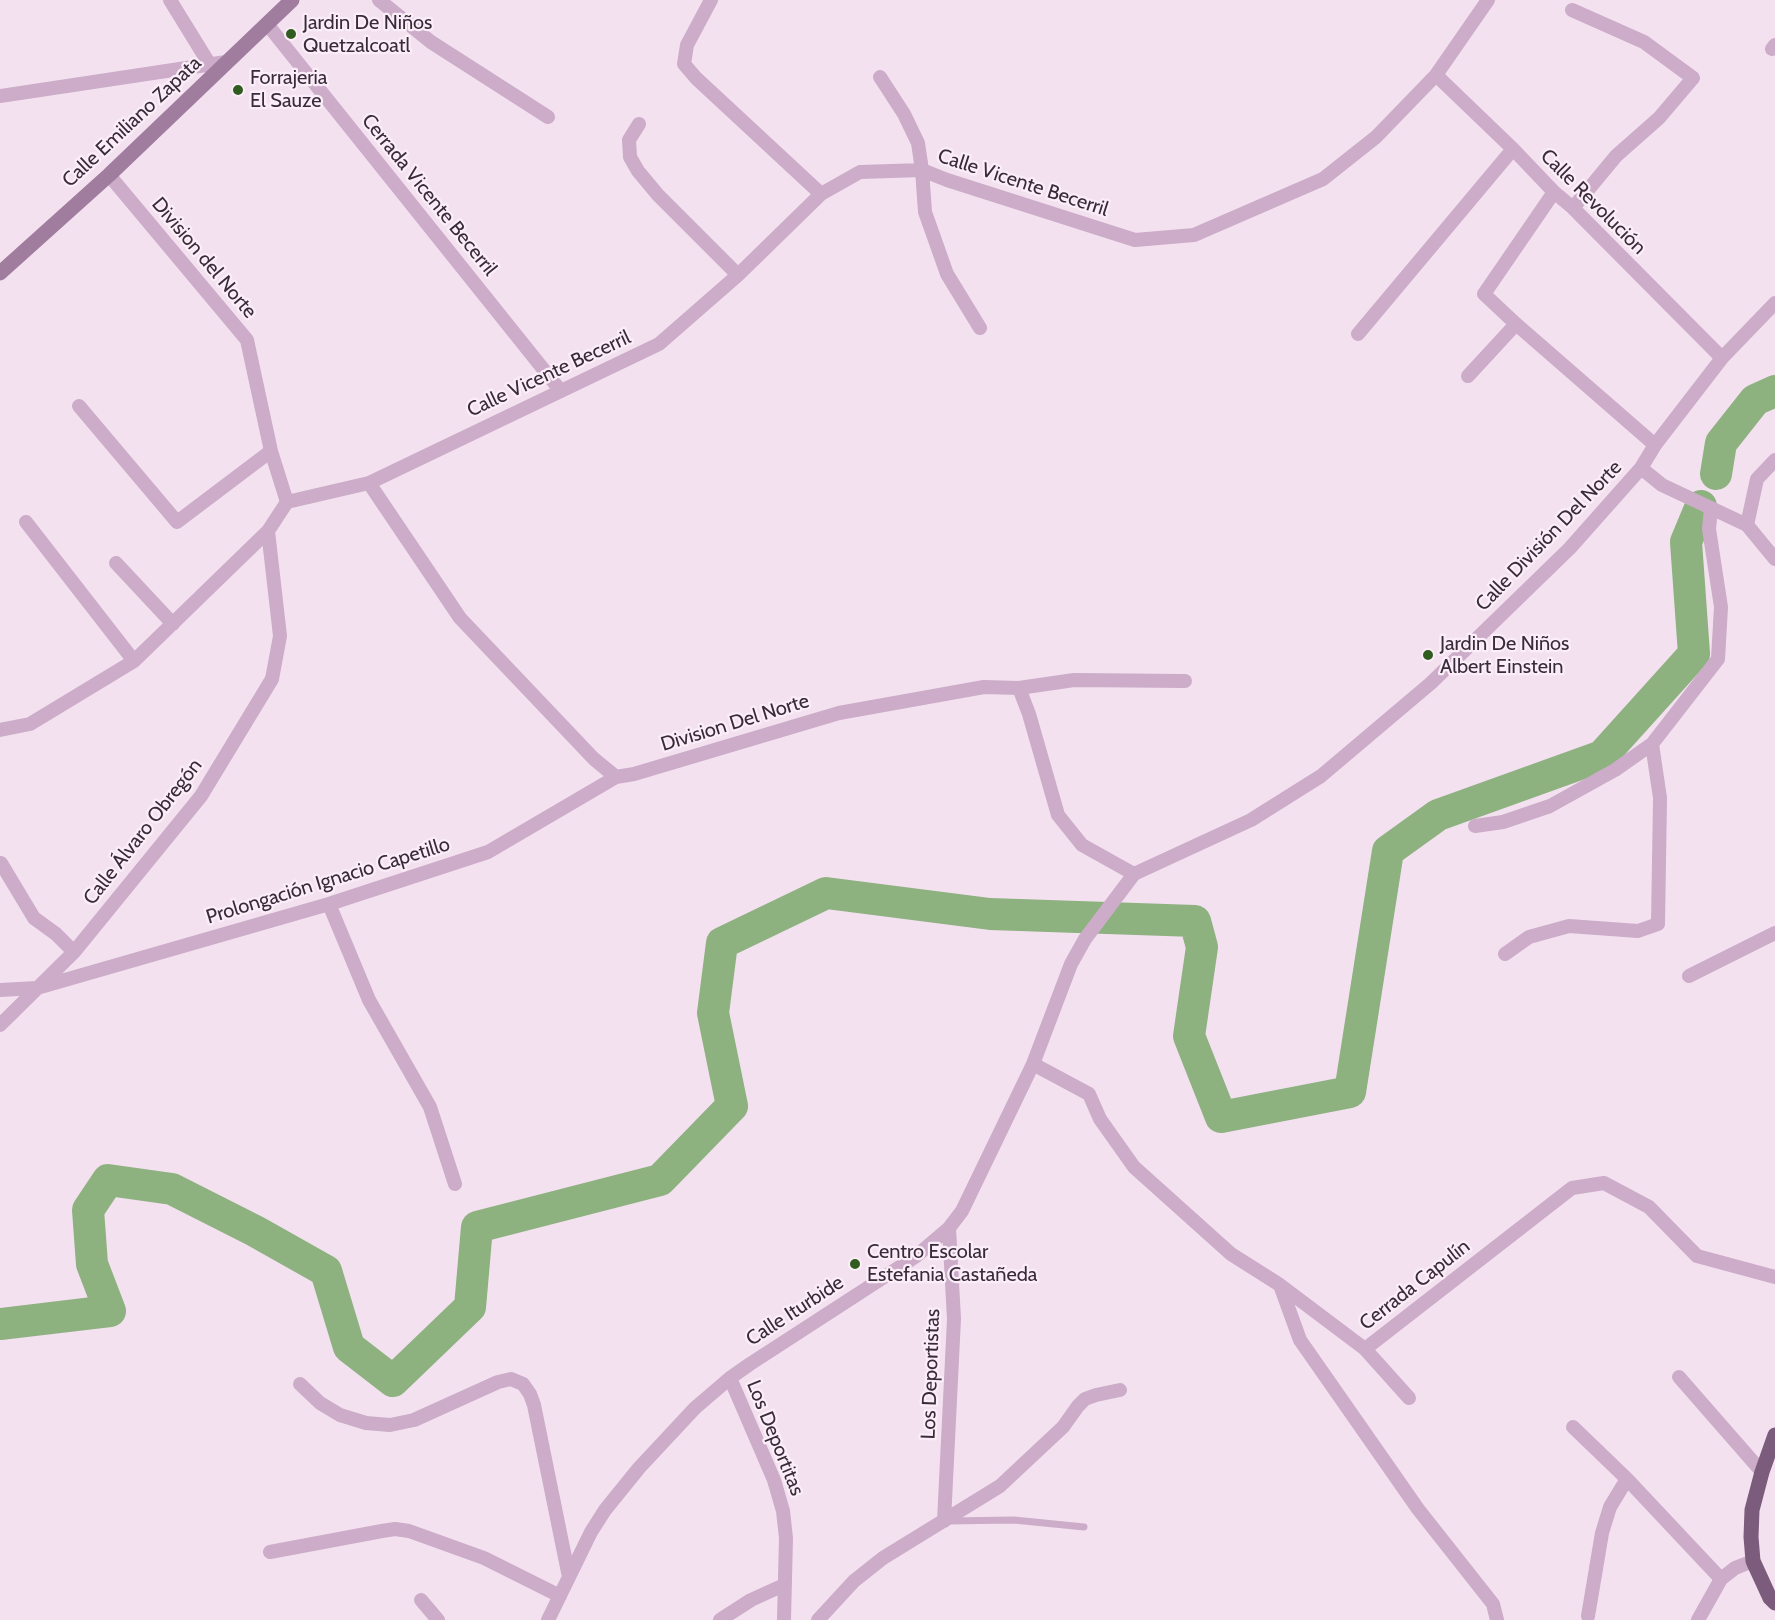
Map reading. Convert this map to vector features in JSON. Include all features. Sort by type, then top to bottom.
[{"type":"main road","name":"Calle Emiliano Zapata","points":[[0,273],[109,175],[292,0]]},
{"type":"main road","points":[[1775,1435],[1752,1510],[1751,1537],[1753,1561],[1770,1598],[1775,1603]]},
{"type":"street","points":[[170,0],[210,65]]},
{"type":"street","points":[[379,0],[431,42],[548,117]]},
{"type":"street","points":[[711,0],[687,45],[684,64],[696,78],[821,194]]},
{"type":"street","name":"Calle Vicente Becerril","points":[[369,483],[659,344],[738,275],[821,194],[860,172],[922,170],[1135,240],[1194,235],[1323,179],[1376,137],[1436,75],[1488,0]]},
{"type":"street","points":[[1572,10],[1644,42],[1693,78],[1659,118],[1616,156],[1573,208]]},
{"type":"street","name":"Cerrada Vicente Becerril","points":[[267,24],[560,390]]},
{"type":"street","points":[[0,96],[226,62]]},
{"type":"street","name":"Calle Revolución","points":[[1436,75],[1573,208],[1722,358]]},
{"type":"street","points":[[880,77],[904,114],[918,143],[925,212],[947,274],[980,328]]},
{"type":"street","points":[[639,124],[629,140],[630,157],[638,171],[658,195],[738,275]]},
{"type":"street","points":[[1358,334],[1513,149]]},
{"type":"street","name":"Division del Norte","points":[[109,175],[247,340],[271,451],[287,502]]},
{"type":"street","points":[[1554,192],[1484,294],[1655,445]]},
{"type":"street","name":"Calle División Del Norte","points":[[1131,879],[1251,820],[1321,776],[1431,683],[1570,548],[1641,468],[1655,445],[1722,358],[1775,303]]},
{"type":"street","points":[[1468,376],[1516,324]]},
{"type":"street","points":[[79,406],[177,522],[271,451]]},
{"type":"street","points":[[1747,525],[1757,479],[1775,460]]},
{"type":"street","points":[[1641,468],[1662,486],[1747,525],[1775,559]]},
{"type":"street","points":[[0,730],[30,724],[134,661],[268,531],[287,502],[369,483],[460,618],[594,759],[616,777]]},
{"type":"street","points":[[1475,826],[1503,822],[1550,806],[1615,770],[1652,744],[1718,659],[1721,606],[1709,529],[1711,508]]},
{"type":"street","points":[[26,522],[134,661]]},
{"type":"street","name":"Calle Álvaro Obregón","points":[[0,1025],[74,952],[201,796],[272,679],[280,636],[268,531]]},
{"type":"street","points":[[116,563],[173,624]]},
{"type":"street","name":"Division Del Norte","points":[[616,777],[634,774],[838,713],[984,687],[1019,688],[1074,680],[1185,681]]},
{"type":"street","points":[[1019,688],[1029,714],[1058,815],[1082,845],[1131,879]]},
{"type":"street","points":[[1504,954],[1529,937],[1569,926],[1638,931],[1658,924],[1660,798],[1652,744]]},
{"type":"street","name":"Prolongación Ignacio Capetillo","points":[[0,990],[37,988],[329,904],[488,852],[616,777]]},
{"type":"street","points":[[1,863],[34,918],[57,933],[74,952]]},
{"type":"street","name":"Calle Iturbide","points":[[548,1620],[591,1532],[620,1489],[695,1408],[730,1378],[915,1257],[949,1228],[962,1211],[1033,1064],[1071,964],[1085,939],[1131,879]]},
{"type":"street","points":[[329,904],[369,1000],[430,1107],[455,1185]]},
{"type":"street","points":[[1689,976],[1775,933]]},
{"type":"street","name":"Cerrada Capulín","points":[[1033,1064],[1089,1094],[1100,1119],[1134,1167],[1231,1254],[1280,1284],[1365,1349],[1572,1188],[1604,1183],[1649,1207],[1697,1256],[1775,1277]]},
{"type":"street","name":"Los Deportistas","points":[[944,1521],[954,1319],[949,1228]]},
{"type":"street","points":[[1280,1284],[1300,1340],[1418,1509],[1492,1604],[1497,1620]]},
{"type":"street","points":[[1365,1349],[1409,1398]]},
{"type":"street","points":[[1679,1377],[1762,1472]]},
{"type":"street","name":"Los Deportitas","points":[[730,1378],[765,1455],[780,1501],[786,1538],[784,1620]]},
{"type":"street","points":[[300,1384],[320,1404],[340,1416],[366,1423],[390,1425],[422,1417],[498,1382],[511,1380],[523,1384],[534,1405],[569,1577]]},
{"type":"street","points":[[818,1620],[854,1581],[883,1558],[1000,1486],[1057,1433],[1085,1399],[1120,1390]]},
{"type":"street","points":[[1573,1427],[1627,1479],[1721,1579]]},
{"type":"street","points":[[1588,1616],[1602,1533],[1610,1508],[1627,1479]]},
{"type":"street","points":[[270,1552],[395,1529],[409,1531],[484,1558],[560,1596]]},
{"type":"street","points":[[1698,1620],[1721,1579],[1735,1568],[1753,1561]]},
{"type":"street","points":[[720,1620],[751,1600],[784,1585]]},
{"type":"street","points":[[421,1600],[438,1620]]},
{"type":"lane","points":[[944,1521],[1014,1520],[1084,1527]]},
{"type":"waterway","points":[[1716,474],[1721,443],[1755,400],[1775,391]]},
{"type":"waterway","points":[[0,1324],[110,1311],[92,1264],[88,1210],[108,1180],[172,1189],[255,1231],[326,1271],[349,1347],[393,1381],[470,1307],[477,1227],[660,1180],[732,1106],[713,1013],[722,943],[826,893],[990,914],[1195,921],[1202,947],[1189,1036],[1221,1117],[1350,1092],[1388,851],[1438,815],[1602,756],[1694,654],[1686,542],[1701,506]]},
{"type":"place","name":"Jardin De Niños Quetzalcoatl","points":[[291,34]]},
{"type":"place","name":"Forrajeria El Sauze","points":[[238,90]]},
{"type":"place","name":"Jardin De Niños Albert Einstein","points":[[1428,655]]},
{"type":"place","name":"Centro Escolar Estefania Castañeda","points":[[855,1264]]}]
